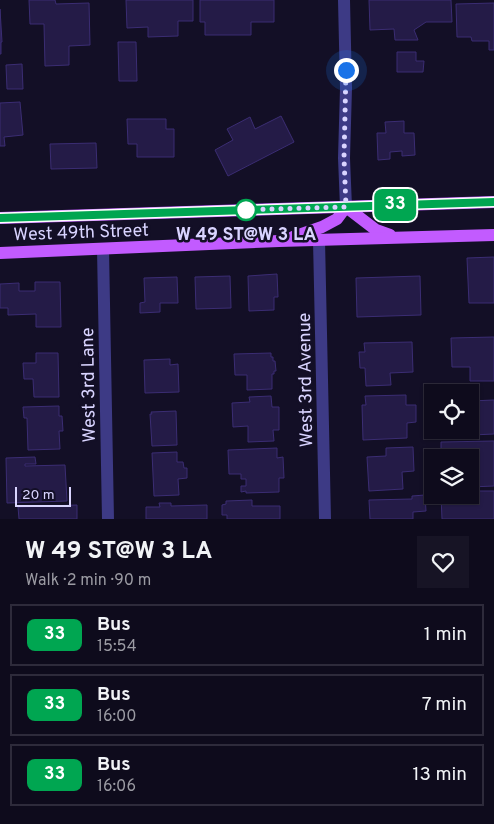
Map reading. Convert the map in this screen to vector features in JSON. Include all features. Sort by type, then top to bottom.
[{"type":"main road","name":"West 49th Street","points":[[0,218],[494,202]]},
{"type":"main road","points":[[279,241],[322,227],[337,219],[346,207],[376,230],[396,238]]},
{"type":"main road","name":"West 49th Street","points":[[0,253],[494,234]]},
{"type":"street","points":[[344,0],[346,88],[344,158],[346,207]]},
{"type":"street","name":"West 3rd Avenue","points":[[319,240],[325,519]]},
{"type":"street","name":"West 3rd Lane","points":[[103,249],[108,519]]},
{"type":"building","points":[[29,0],[55,0],[56,4],[89,3],[90,45],[69,46],[69,65],[45,66],[44,24],[30,24]]},
{"type":"building","points":[[126,0],[193,0],[193,21],[178,21],[178,36],[148,37],[148,27],[127,28]]},
{"type":"building","points":[[200,0],[274,0],[274,22],[251,22],[251,35],[205,35],[205,22],[200,22]]},
{"type":"building","points":[[369,0],[451,0],[452,22],[426,22],[414,30],[418,40],[395,40],[394,29],[370,30]]},
{"type":"building","points":[[494,3],[494,50],[489,50],[489,41],[472,41],[471,37],[457,37],[456,4]]},
{"type":"building","points":[[0,9],[2,42],[1,54],[0,54]]},
{"type":"building","points":[[118,42],[136,42],[137,81],[119,81]]},
{"type":"building","points":[[397,52],[416,52],[416,61],[424,61],[423,72],[397,72]]},
{"type":"building","points":[[22,64],[23,89],[7,89],[6,65]]},
{"type":"building","points":[[20,102],[23,135],[4,137],[5,146],[0,146],[0,103]]},
{"type":"building","points":[[281,116],[294,142],[228,176],[215,150],[233,140],[227,129],[250,117],[255,129]]},
{"type":"building","points":[[127,119],[166,119],[166,129],[174,129],[174,157],[137,157],[137,144],[128,144]]},
{"type":"building","points":[[404,121],[404,133],[414,133],[415,155],[402,156],[402,151],[390,152],[390,159],[378,160],[377,133],[386,133],[385,122]]},
{"type":"building","points":[[96,143],[97,168],[51,169],[50,144]]},
{"type":"building","points":[[494,257],[494,303],[469,303],[467,258]]},
{"type":"building","points":[[277,274],[278,297],[274,297],[274,310],[249,311],[248,276]]},
{"type":"building","points":[[230,276],[231,308],[196,309],[195,277]]},
{"type":"building","points":[[420,276],[421,315],[357,317],[356,278]]},
{"type":"building","points":[[177,277],[178,303],[160,303],[160,312],[140,313],[140,303],[145,302],[144,278]]},
{"type":"building","points":[[35,282],[60,282],[61,327],[36,327],[36,314],[8,315],[8,308],[0,308],[0,284],[19,283],[19,291],[35,291]]},
{"type":"building","points":[[494,337],[494,381],[470,381],[470,367],[452,367],[451,338]]},
{"type":"building","points":[[412,342],[413,372],[390,373],[391,385],[366,386],[365,368],[360,368],[359,352],[365,352],[364,343]]},
{"type":"building","points":[[36,353],[58,353],[59,397],[34,397],[33,379],[24,379],[23,363],[36,363]]},
{"type":"building","points":[[271,353],[273,361],[275,361],[276,371],[272,374],[272,389],[247,390],[247,375],[235,375],[234,354]]},
{"type":"building","points":[[170,359],[170,365],[178,364],[179,392],[145,393],[144,360]]},
{"type":"building","points":[[406,395],[406,405],[416,405],[416,422],[407,423],[407,438],[363,440],[362,405],[366,405],[365,396]]},
{"type":"building","points":[[271,396],[272,407],[279,407],[279,430],[273,430],[274,441],[248,442],[248,426],[233,427],[232,403],[250,402],[249,397]]},
{"type":"building","points":[[494,400],[494,434],[479,435],[479,401]]},
{"type":"building","points":[[59,406],[59,416],[62,416],[63,431],[59,431],[60,449],[28,450],[27,418],[24,418],[23,407]]},
{"type":"building","points":[[176,411],[177,445],[152,446],[151,412]]},
{"type":"building","points":[[494,441],[494,486],[479,487],[479,449],[441,449],[441,442]]},
{"type":"building","points":[[413,447],[414,471],[402,472],[403,489],[369,491],[367,457],[386,456],[386,448]]},
{"type":"building","points":[[277,448],[277,458],[283,457],[284,478],[279,478],[279,492],[241,492],[241,486],[246,486],[246,479],[241,479],[241,474],[229,474],[228,450]]},
{"type":"building","points":[[177,452],[177,462],[183,462],[184,468],[187,468],[187,478],[178,479],[179,495],[154,496],[152,453]]},
{"type":"building","points":[[35,457],[36,464],[25,464],[25,466],[65,465],[67,501],[7,503],[6,458]]},
{"type":"building","points":[[479,491],[494,491],[494,519],[442,519],[441,504],[479,504]]},
{"type":"building","points":[[424,495],[426,511],[413,512],[413,519],[370,519],[369,500],[412,499],[412,496]]},
{"type":"building","points":[[252,500],[252,506],[280,506],[280,519],[227,519],[227,515],[222,515],[222,505],[226,504],[226,501]]},
{"type":"building","points":[[159,503],[171,503],[171,506],[207,505],[207,519],[146,519],[146,507],[160,507]]},
{"type":"building","points":[[77,505],[77,519],[19,519],[18,507]]},
{"type":"bus line","name":"33","points":[[0,218],[494,202]]},
{"type":"place","name":"W 49 ST@W 3 LA","points":[[246,210]]},
{"type":"route","points":[[246,210],[241,210],[346,207],[344,158],[346,70]]}]
